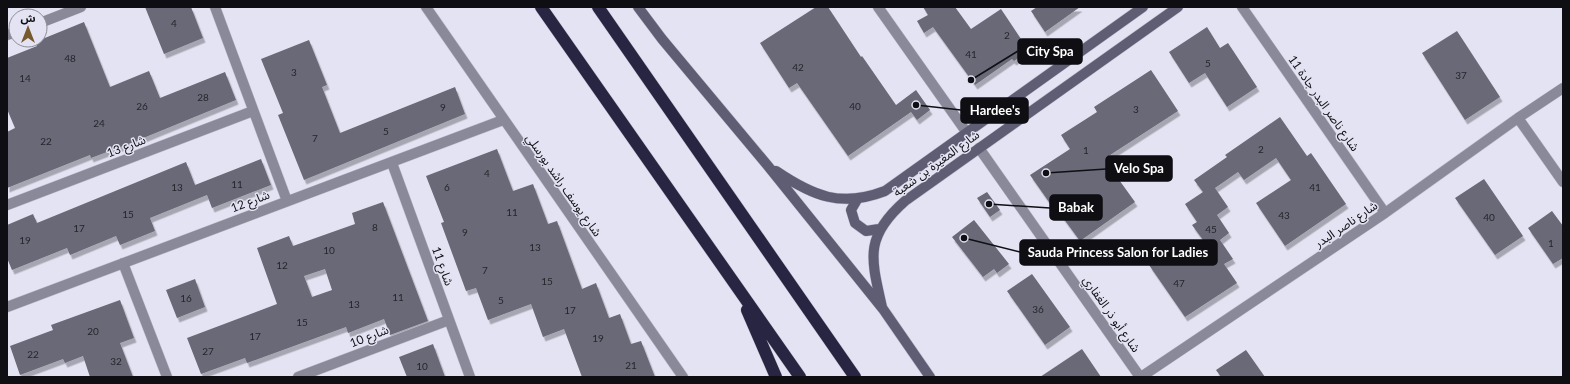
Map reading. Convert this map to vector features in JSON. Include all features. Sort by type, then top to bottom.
[{"type":"highway","points":[[541,7],[800,377]]},
{"type":"highway","points":[[598,7],[855,377]]},
{"type":"highway","points":[[737,287],[776,377]]},
{"type":"main road","points":[[638,7],[662,39],[768,166],[883,309],[930,377]]},
{"type":"main road","name":"شارع المغيرة بن شعبة","points":[[768,166],[801,188],[838,199],[870,196],[885,191],[1143,7]]},
{"type":"main road","name":"شارع المغيرة بن شعبة","points":[[883,309],[873,257],[879,229],[893,211],[905,200],[1178,7]]},
{"type":"main road","points":[[858,198],[852,210],[855,223],[866,231],[879,229]]},
{"type":"street","points":[[48,20],[81,7]]},
{"type":"street","points":[[215,7],[287,202]]},
{"type":"street","name":"شارع يوسف راشد بورسلي","points":[[426,7],[503,120],[683,377]]},
{"type":"street","points":[[878,7],[967,133]]},
{"type":"street","name":"شارع ناصر البدر جادة 11","points":[[1242,7],[1385,213]]},
{"type":"street","name":"شارع ناصر البدر","points":[[1141,377],[1385,213],[1518,118],[1563,88]]},
{"type":"street","name":"شارع 13","points":[[7,206],[254,111]]},
{"type":"street","points":[[1518,118],[1563,182]]},
{"type":"street","name":"شارع 12","points":[[7,307],[503,120]]},
{"type":"street","name":"شارع أبو ذر الغفاري","points":[[979,148],[1141,377]]},
{"type":"street","name":"شارع 11","points":[[392,163],[470,377]]},
{"type":"street","points":[[123,263],[167,377]]},
{"type":"street","name":"شارع 10","points":[[298,377],[449,320]]},
{"type":"building","points":[[145,7],[191,7],[203,38],[164,54]]},
{"type":"building","points":[[816,7],[828,7],[861,57],[862,56],[896,105],[916,90],[930,110],[917,120],[911,112],[848,156],[797,83],[789,88],[760,43]]},
{"type":"building","points":[[923,7],[955,7],[971,29],[1001,9],[1029,51],[1014,61],[1012,59],[975,85],[933,27],[924,33],[917,21],[928,15]]},
{"type":"building","points":[[1037,7],[1080,7],[1045,32],[1031,11]]},
{"type":"building","points":[[84,22],[110,87],[149,71],[160,98],[225,72],[236,100],[136,141],[91,158],[90,155],[7,188],[7,132],[15,128],[7,109],[7,58],[32,48],[48,48],[48,37]]},
{"type":"building","points":[[1207,27],[1220,48],[1228,43],[1257,87],[1227,107],[1205,73],[1189,83],[1169,52]]},
{"type":"building","points":[[1457,31],[1500,97],[1465,120],[1422,53]]},
{"type":"building","points":[[309,40],[327,85],[322,87],[340,133],[455,87],[465,114],[304,180],[278,115],[283,113],[261,59]]},
{"type":"building","points":[[1151,70],[1178,111],[1107,157],[1111,165],[1109,166],[1135,202],[1080,241],[1058,211],[1056,212],[1030,175],[1070,149],[1061,135],[1097,112],[1094,107]]},
{"type":"building","points":[[1280,117],[1307,156],[1311,153],[1346,204],[1285,246],[1256,203],[1291,180],[1276,158],[1244,180],[1238,172],[1215,188],[1228,207],[1217,215],[1229,233],[1220,240],[1233,259],[1224,264],[1237,283],[1185,317],[1149,265],[1174,248],[1180,256],[1203,240],[1192,225],[1197,222],[1185,204],[1203,192],[1194,180],[1227,157],[1225,155]]},
{"type":"building","points":[[497,149],[513,191],[533,184],[548,224],[557,221],[582,289],[596,283],[609,318],[620,314],[631,344],[641,341],[655,377],[582,377],[564,329],[543,337],[531,304],[488,320],[476,288],[466,291],[441,223],[444,222],[426,176]]},
{"type":"building","points":[[261,159],[271,185],[212,208],[207,195],[150,218],[155,231],[120,245],[116,236],[70,255],[67,248],[12,270],[7,258],[7,225],[33,214],[37,223],[186,162],[195,185]]},
{"type":"building","points":[[1484,179],[1523,236],[1495,255],[1455,198]]},
{"type":"building","points":[[987,192],[1000,210],[990,217],[977,198]]},
{"type":"building","points":[[383,202],[428,321],[390,335],[384,319],[348,333],[346,327],[247,363],[245,358],[201,374],[187,338],[277,304],[257,248],[289,236],[293,246],[355,224],[352,213]],"holes":[[[325,269],[332,290],[312,297],[304,276]]]},
{"type":"building","points":[[1552,211],[1563,226],[1563,258],[1553,264],[1528,228]]},
{"type":"building","points":[[974,220],[1009,264],[997,273],[994,269],[983,277],[952,237]]},
{"type":"building","points":[[1032,274],[1070,327],[1045,345],[1007,291]]},
{"type":"building","points":[[195,279],[205,307],[177,318],[166,290]]},
{"type":"building","points":[[120,300],[134,338],[120,343],[133,377],[90,377],[83,356],[65,363],[63,359],[20,375],[10,346],[53,330],[51,325]]},
{"type":"building","points":[[433,344],[445,377],[407,377],[399,357]]},
{"type":"building","points":[[1082,349],[1101,377],[1040,377]]},
{"type":"building","points":[[1246,350],[1265,377],[1221,377],[1216,370]]},
{"type":"place","name":"City Spa","points":[[971,80]]},
{"type":"place","name":"Hardee's","points":[[916,105]]},
{"type":"place","name":"Velo Spa","points":[[1046,173]]},
{"type":"place","name":"Babak","points":[[989,204]]},
{"type":"place","name":"Sauda Princess Salon for Ladies","points":[[964,238]]}]
